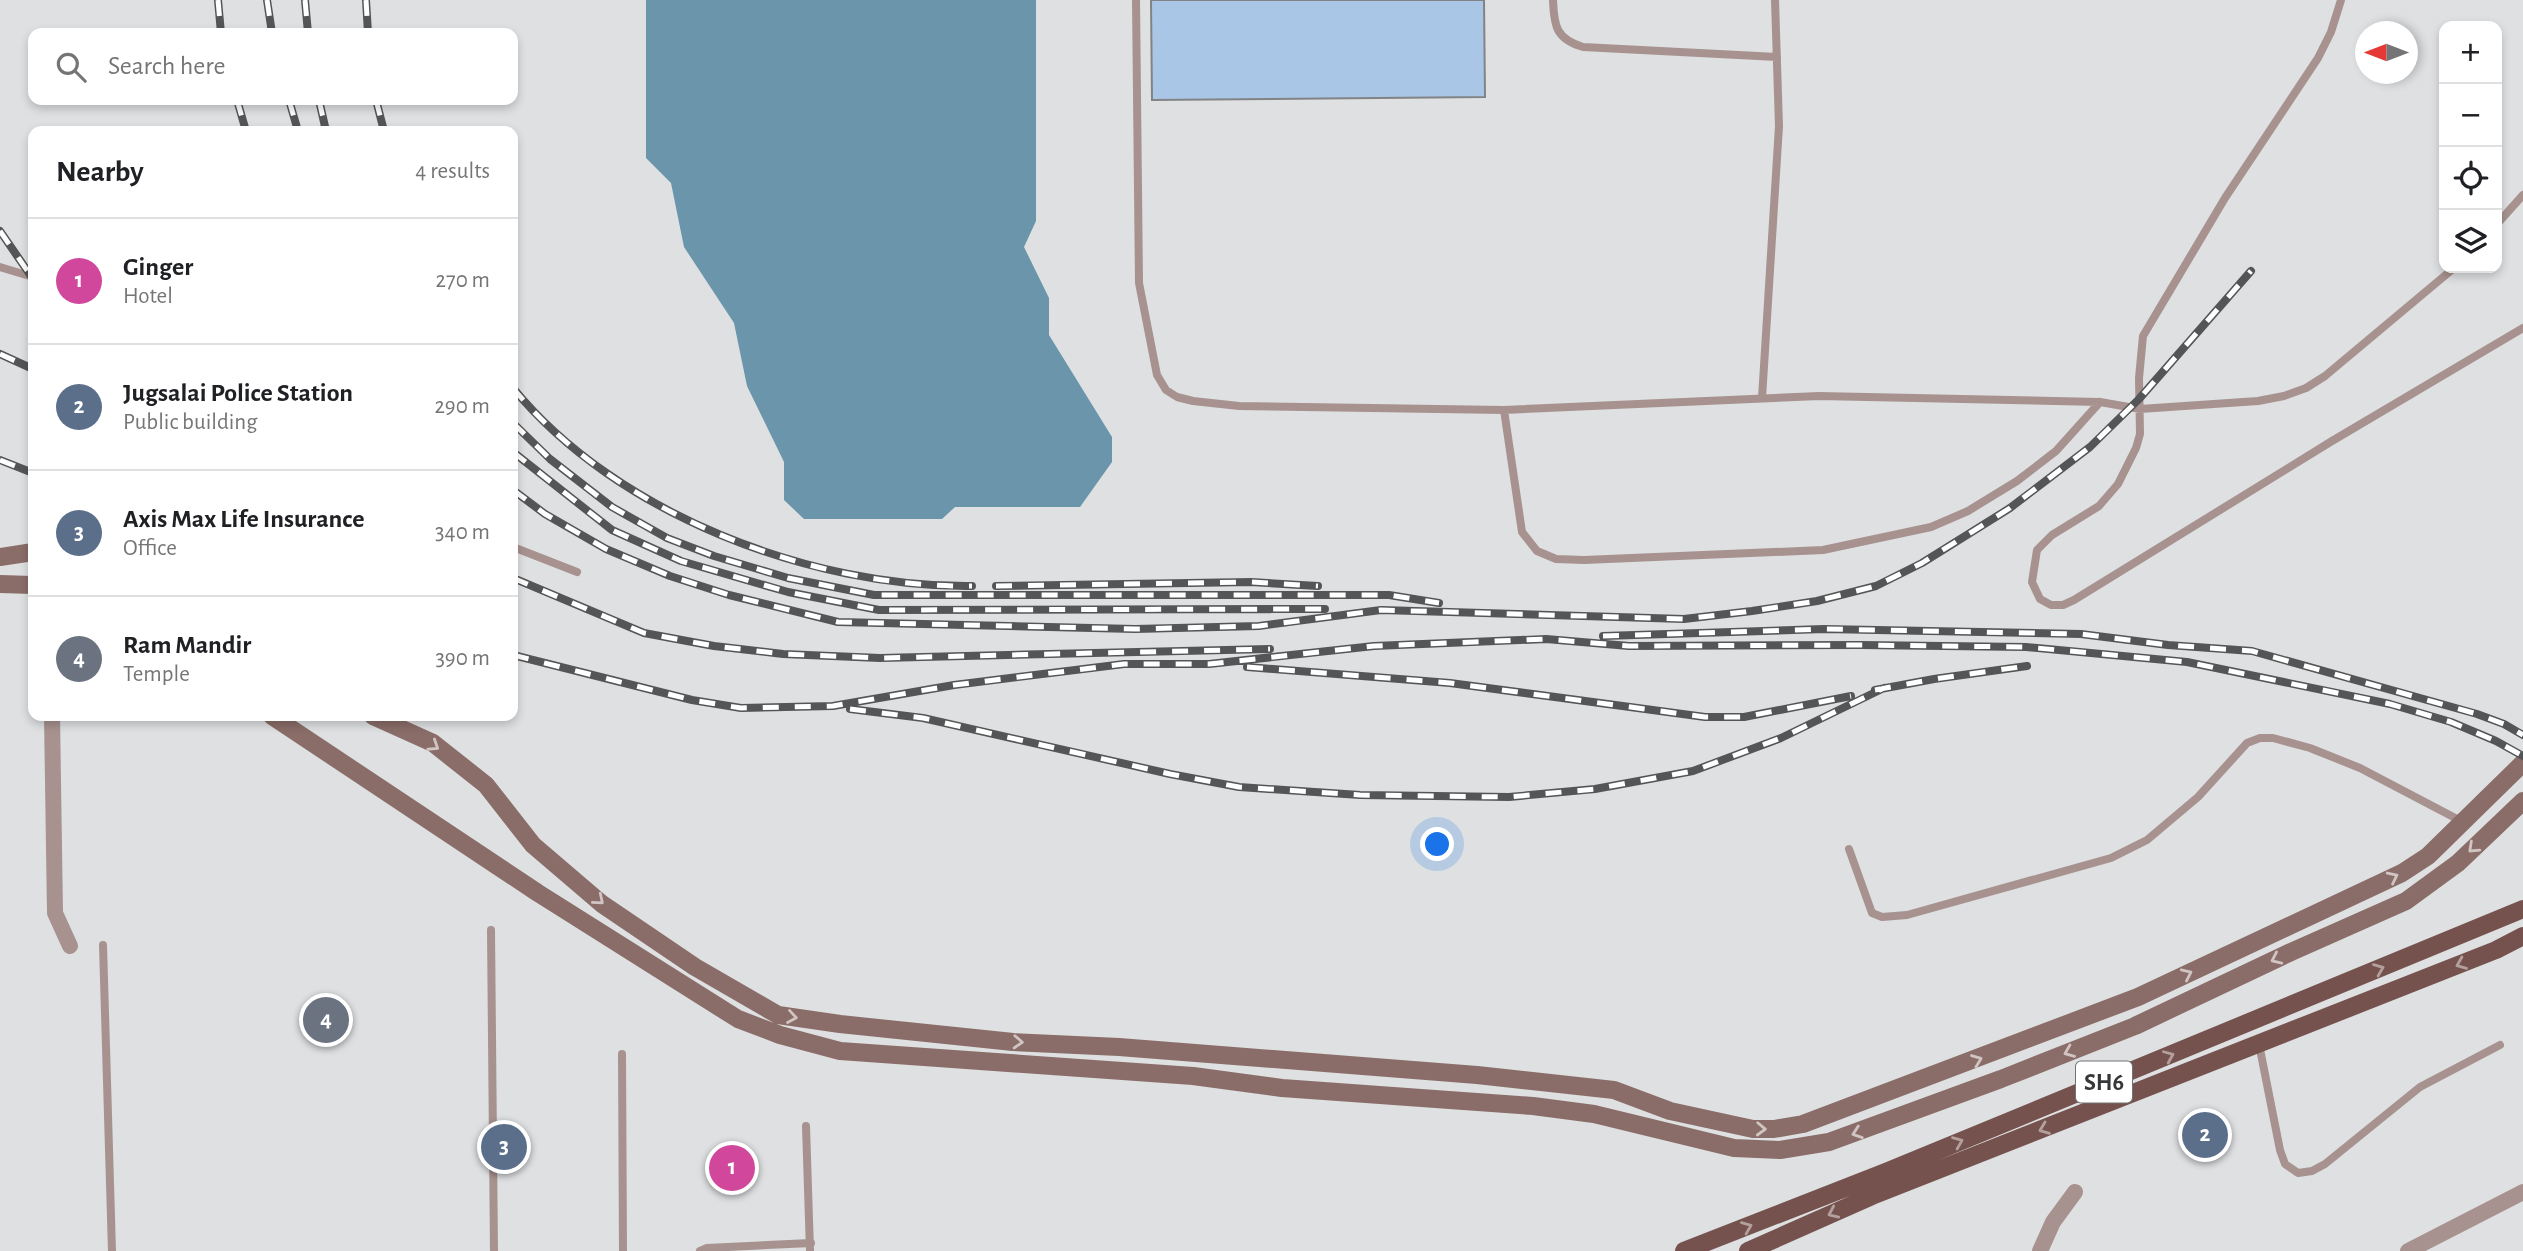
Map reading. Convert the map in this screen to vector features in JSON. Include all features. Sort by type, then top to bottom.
[{"type":"main road","name":"SH6","points":[[1684,1251],[1909,1162],[2523,909]]},
{"type":"main road","name":"SH6","points":[[1748,1251],[1872,1196],[2496,950],[2523,936]]},
{"type":"street","points":[[0,557],[28,553]]},
{"type":"street","points":[[0,584],[28,588]]},
{"type":"street","points":[[52,721],[55,913],[70,946]]},
{"type":"street","points":[[280,721],[538,893],[756,1028],[841,1051],[1193,1076],[1282,1087],[1533,1106],[1594,1114],[1734,1148],[1780,1150],[1829,1142],[2135,1026],[2406,901],[2458,863],[2523,801]]},
{"type":"street","points":[[384,721],[433,743],[486,785],[533,845],[602,904],[695,967],[778,1015],[1013,1042],[1119,1046],[1477,1074],[1614,1090],[1670,1111],[1731,1126],[1774,1129],[1803,1124],[2138,997],[2402,873],[2428,856],[2523,763]]},
{"type":"street","points":[[839,1024],[841,1051]]},
{"type":"street","points":[[1731,1126],[1734,1148]]},
{"type":"street","points":[[2040,1251],[2053,1222],[2075,1192]]},
{"type":"street","points":[[2408,1251],[2523,1192]]},
{"type":"lane","points":[[1136,0],[1139,283],[1157,375],[1166,390],[1177,397],[1193,401],[1239,406],[1504,410],[1819,396],[2100,402],[2140,409],[2258,401],[2284,397],[2325,376],[2448,273]]},
{"type":"lane","points":[[1553,0],[1559,34],[1569,43],[1583,47],[1777,57]]},
{"type":"lane","points":[[1762,398],[1779,127],[1775,0]]},
{"type":"lane","points":[[2341,0],[2331,32],[2318,58],[2225,198],[2143,336],[2140,352],[2140,434],[2136,448],[2118,484],[2099,506],[2052,535],[2037,551],[2032,582],[2040,599],[2051,605],[2063,605],[2074,600],[2332,441],[2523,328]]},
{"type":"lane","points":[[2502,218],[2523,195]]},
{"type":"lane","points":[[0,267],[28,275]]},
{"type":"lane","points":[[1504,410],[1522,532],[1537,551],[1556,559],[1584,560],[1823,550],[1931,527],[1968,511],[2017,481],[2056,451],[2100,402]]},
{"type":"lane","points":[[518,549],[577,572]]},
{"type":"lane","points":[[1849,849],[1872,913],[1882,917],[1907,915],[2111,858],[2135,846],[2169,823],[2198,797],[2247,743],[2260,738],[2300,744],[2360,768],[2464,822]]},
{"type":"lane","points":[[491,930],[494,1251]]},
{"type":"lane","points":[[103,945],[112,1251]]},
{"type":"lane","points":[[2259,1044],[2280,1150],[2285,1164],[2298,1173],[2312,1171],[2325,1164],[2420,1087],[2500,1045]]},
{"type":"lane","points":[[622,1055],[622,1251]]},
{"type":"lane","points":[[700,1251],[707,1248],[811,1247],[806,1126]]},
{"type":"water","points":[[646,0],[1036,0],[1036,221],[1024,247],[1049,298],[1049,335],[1112,437],[1112,462],[1080,507],[955,507],[942,519],[804,519],[784,500],[784,462],[747,386],[734,323],[684,247],[671,183],[646,158]]},
{"type":"building","points":[[1151,0],[1484,0],[1485,97],[1152,100]]},
{"type":"railway","points":[[218,0],[221,28]]},
{"type":"railway","points":[[267,0],[271,28]]},
{"type":"railway","points":[[305,0],[308,28]]},
{"type":"railway","points":[[366,0],[368,28]]},
{"type":"railway","points":[[238,105],[245,126]]},
{"type":"railway","points":[[290,105],[297,126]]},
{"type":"railway","points":[[320,105],[325,126]]},
{"type":"railway","points":[[377,105],[383,126]]},
{"type":"railway","points":[[0,231],[28,272]]},
{"type":"railway","points":[[518,494],[545,514],[606,549],[670,576],[729,595],[838,622],[1135,629],[1259,626],[1381,610],[1684,619],[1752,611],[1817,601],[1876,586],[1922,563],[2010,508],[2090,447],[2139,399],[2251,271]]},
{"type":"railway","points":[[0,354],[28,367]]},
{"type":"railway","points":[[518,393],[556,433],[606,472],[661,507],[721,535],[783,557],[847,574],[910,583],[972,586]]},
{"type":"railway","points":[[518,428],[550,459],[612,507],[667,538],[714,556],[788,578],[874,595],[1389,595],[1439,603]]},
{"type":"railway","points":[[518,456],[612,530],[681,561],[788,592],[879,610],[1325,609]]},
{"type":"railway","points":[[0,460],[28,471]]},
{"type":"railway","points":[[518,580],[644,633],[714,646],[783,654],[880,658],[1270,649]]},
{"type":"railway","points":[[996,586],[1251,582],[1318,586]]},
{"type":"railway","points":[[1603,636],[1824,629],[2081,634],[2168,645],[2252,651],[2477,714],[2504,724],[2523,735]]},
{"type":"railway","points":[[518,656],[692,700],[741,708],[833,706],[954,685],[1124,664],[1209,664],[1374,646],[1546,639],[1629,646],[2026,647],[2187,662],[2390,704],[2451,722],[2523,756]]},
{"type":"railway","points":[[1875,690],[2027,666]]},
{"type":"railway","points":[[1247,667],[1450,683],[1705,717],[1744,717],[1851,696]]},
{"type":"railway","points":[[850,709],[923,718],[1239,787],[1360,795],[1509,797],[1595,789],[1693,771],[1781,738],[1884,688]]},
{"type":"place","name":"Ram Mandir","points":[[326,1020]]},
{"type":"place","name":"Jugsalai Police Station","points":[[2205,1135]]},
{"type":"place","name":"Axis Max Life Insurance","points":[[504,1147]]},
{"type":"place","name":"Ginger","points":[[732,1168]]}]
